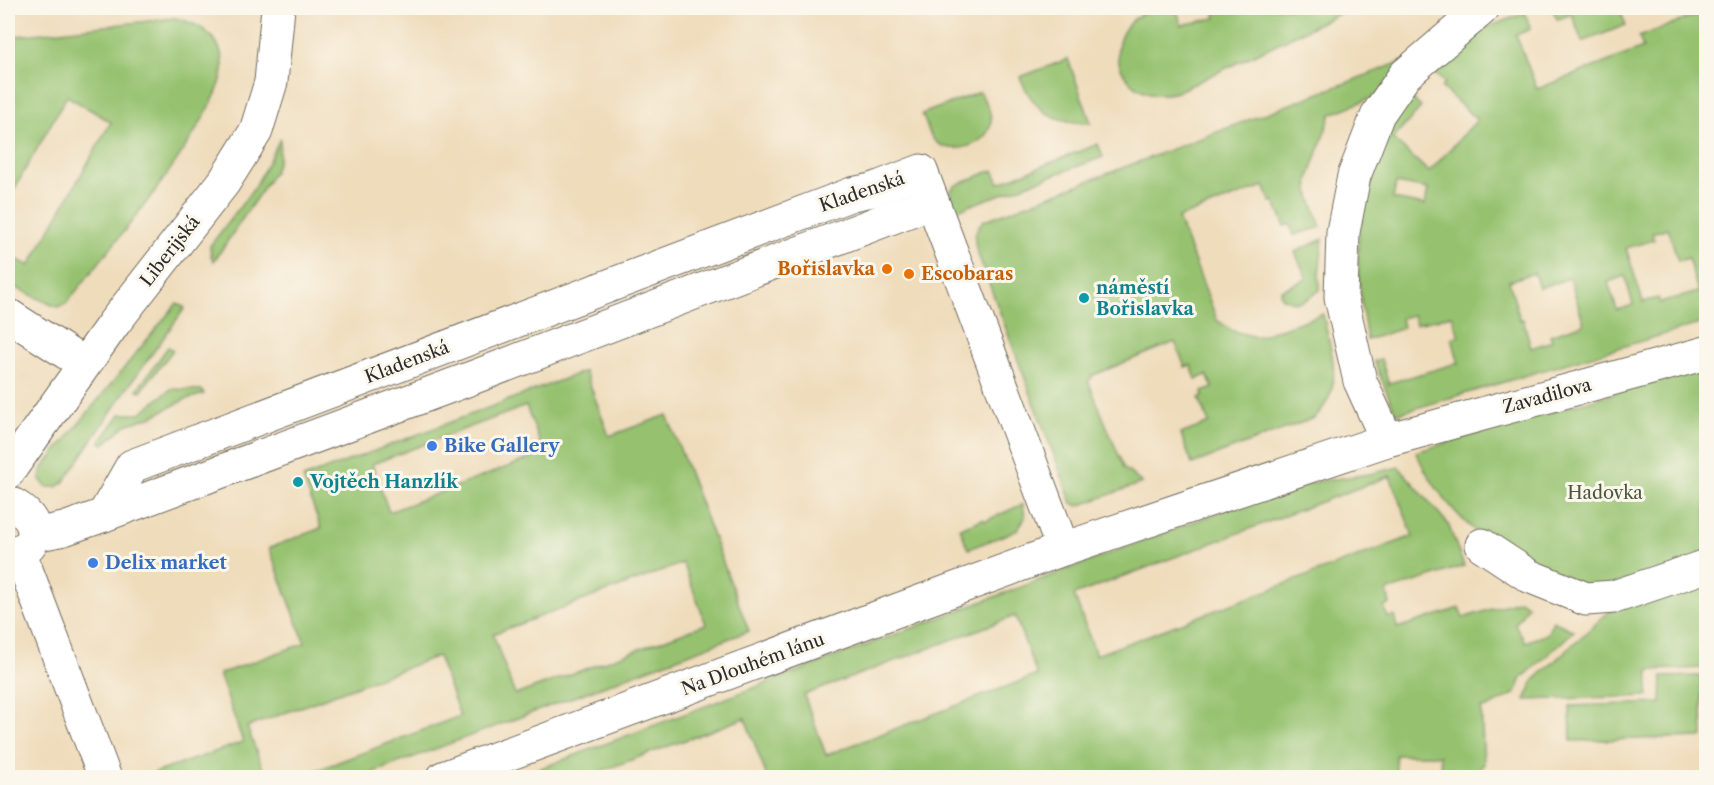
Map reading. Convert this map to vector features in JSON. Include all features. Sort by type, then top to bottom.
[{"type":"street","name":"Liberijská","points":[[8,472],[84,364],[224,182],[256,131],[271,82],[278,8]]},
{"type":"street","points":[[1063,549],[1387,440],[1360,381],[1341,297],[1343,232],[1354,176],[1378,114],[1405,75],[1481,8]]},
{"type":"street","name":"Kladenská","points":[[20,546],[104,515],[132,466],[852,194],[872,190],[921,171],[1063,549]]},
{"type":"street","points":[[8,315],[84,364]]},
{"type":"street","name":"Zavadilova","points":[[1387,440],[1707,353]]},
{"type":"street","points":[[8,502],[25,512],[33,524],[20,546],[105,777]]},
{"type":"street","points":[[1482,545],[1529,576],[1586,599],[1614,597],[1707,566]]},
{"type":"street","name":"Na Dlouhém lánu","points":[[443,777],[1063,549]]},
{"type":"green space","points":[[1156,8],[1181,8],[1177,9],[1181,25],[1216,18],[1214,8],[1351,8],[1177,92],[1156,94],[1139,88],[1126,77],[1119,63],[1118,47],[1124,31],[1136,18]]},
{"type":"green space","points":[[1552,8],[1619,8],[1626,25],[1582,42],[1572,14],[1557,19]]},
{"type":"green space","points":[[1706,11],[1706,322],[1396,414],[1374,361],[1381,359],[1389,385],[1459,364],[1452,338],[1459,336],[1452,315],[1416,324],[1413,315],[1401,318],[1403,328],[1367,340],[1359,280],[1360,219],[1372,168],[1398,117],[1411,98],[1421,107],[1393,139],[1429,172],[1477,120],[1441,87],[1445,83],[1434,73],[1459,48],[1488,27],[1525,13],[1531,29],[1516,35],[1537,89],[1643,48],[1639,37]],"holes":[[[1396,183],[1428,189],[1425,205],[1393,199]],[[1668,228],[1678,261],[1688,258],[1698,292],[1660,303],[1658,298],[1643,302],[1626,248],[1654,240],[1652,233]],[[1534,273],[1539,288],[1570,278],[1584,324],[1550,335],[1552,341],[1531,348],[1509,281]],[[1625,276],[1633,305],[1617,310],[1608,282]]]},
{"type":"green space","points":[[175,18],[194,24],[210,34],[220,49],[222,58],[223,69],[218,89],[187,144],[137,214],[66,304],[58,307],[52,305],[8,284],[8,254],[29,266],[111,122],[67,96],[8,200],[8,37]]},
{"type":"green space","points":[[1068,59],[1091,123],[1066,121],[1047,113],[1032,99],[1020,77]]},
{"type":"green space","points":[[1406,60],[1376,96],[1331,114],[1308,181],[1310,196],[1321,227],[1294,235],[1290,224],[1285,226],[1274,201],[1271,202],[1264,186],[1178,218],[1217,320],[1233,331],[1260,336],[1323,314],[1334,369],[1330,394],[1324,406],[1314,418],[1192,464],[1181,434],[1209,423],[1199,398],[1203,396],[1202,392],[1213,388],[1207,375],[1196,379],[1191,365],[1185,367],[1175,342],[1091,376],[1092,378],[1088,381],[1124,468],[1142,483],[1078,506],[1072,503],[976,249],[975,234],[980,224]]},
{"type":"green space","points":[[980,92],[991,115],[990,127],[985,135],[978,142],[960,148],[950,148],[934,140],[922,114]]},
{"type":"green space","points":[[280,139],[279,158],[274,172],[214,261],[210,246],[255,187]]},
{"type":"green space","points":[[1098,144],[1103,157],[952,212],[949,194],[954,186],[993,170],[999,183]]},
{"type":"green space","points":[[1323,239],[1319,275],[1320,290],[1302,302],[1282,298],[1281,290],[1307,279],[1295,252]]},
{"type":"green space","points":[[177,303],[185,308],[123,394],[64,482],[57,487],[46,487],[40,479],[41,470]]},
{"type":"green space","points":[[168,347],[173,350],[141,391],[137,390]]},
{"type":"green space","name":"Hadovka","points":[[1706,366],[1706,559],[1593,590],[1481,536],[1444,498],[1428,476],[1416,452]]},
{"type":"green space","points":[[585,371],[609,436],[667,415],[749,631],[361,777],[299,777],[460,716],[438,656],[247,727],[266,777],[143,777],[243,742],[219,674],[305,643],[269,548],[321,528],[303,478]],"holes":[[[526,406],[544,453],[389,512],[372,464]],[[683,563],[706,624],[515,695],[493,634]]]},
{"type":"green space","points":[[171,389],[202,390],[204,394],[184,400],[153,416],[126,425],[104,444],[100,442],[120,414],[139,414]]},
{"type":"green space","points":[[1399,467],[1448,524],[1464,566],[1387,591],[1390,604],[1384,607],[1388,618],[1394,616],[1397,628],[1460,608],[1463,618],[1520,600],[1528,606],[1515,624],[1525,642],[1547,634],[1553,621],[1574,631],[1522,678],[1516,693],[1481,709],[1484,764],[1471,777],[1441,777],[1440,755],[1396,755],[1396,777],[767,777],[745,718],[585,777],[515,778],[1259,497],[1302,484]],"holes":[[[1390,476],[1413,536],[1096,655],[1074,595]],[[1015,616],[1037,675],[826,755],[804,695]]]},
{"type":"green space","points":[[1023,504],[1025,518],[1016,531],[968,549],[960,528],[983,519],[985,521]]},
{"type":"green space","points":[[1705,584],[1706,668],[1649,670],[1648,696],[1525,700],[1534,680],[1612,609]]},
{"type":"green space","points":[[1701,676],[1703,737],[1571,741],[1570,706],[1661,703],[1662,677]]},
{"type":"place","name":"Bořislavka","points":[[887,269]]},
{"type":"place","name":"Escobaras","points":[[909,274]]},
{"type":"place","name":"náměstí Bořislavka","points":[[1084,298]]},
{"type":"place","name":"Bike Gallery","points":[[432,446]]},
{"type":"place","name":"Vojtěch Hanzlík","points":[[298,482]]},
{"type":"place","name":"Delix market","points":[[93,563]]}]
